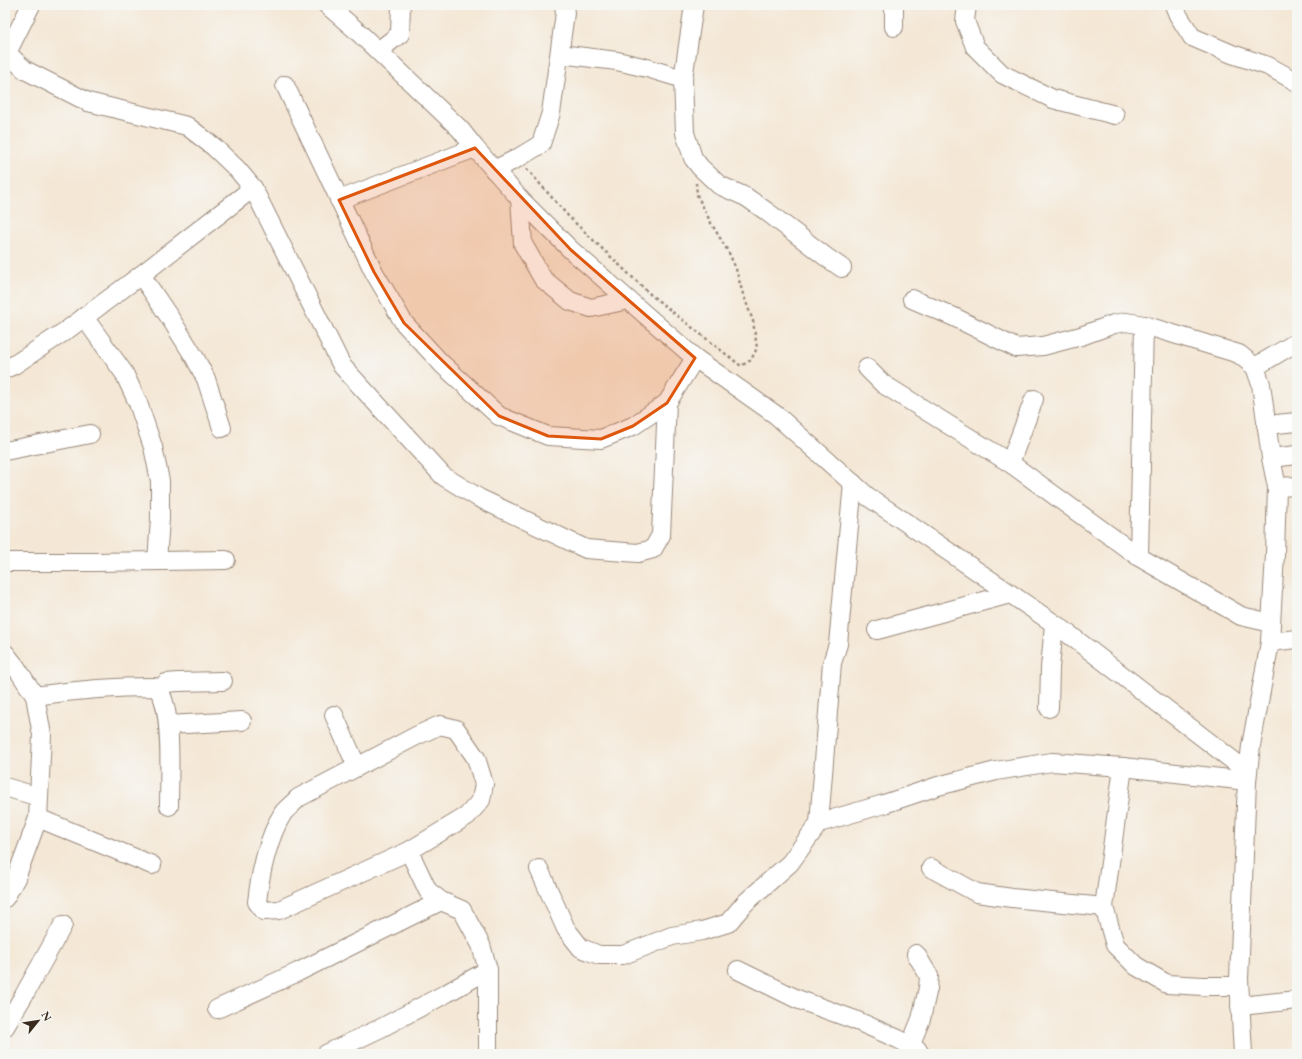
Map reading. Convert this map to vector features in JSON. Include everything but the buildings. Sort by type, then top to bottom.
[{"type":"street","points":[[31,5],[6,52],[25,70],[88,102],[187,126],[214,146],[237,169],[253,188],[342,366],[443,476],[479,498],[586,549],[638,553],[653,549],[661,535],[667,403]]},
{"type":"street","points":[[327,5],[356,30],[460,129],[520,199],[571,250],[695,358],[776,415],[867,496],[1054,624],[1240,766],[1248,775]]},
{"type":"street","points":[[378,51],[400,34],[401,5]]},
{"type":"street","points":[[494,170],[541,144],[552,113],[565,13],[564,5]]},
{"type":"street","points":[[694,5],[683,79],[685,133],[693,158],[700,167],[719,185],[746,197],[842,268]]},
{"type":"street","points":[[894,5],[894,27]]},
{"type":"street","points":[[967,5],[965,21],[975,47],[1002,74],[1053,100],[1115,115]]},
{"type":"street","points":[[1174,5],[1178,15],[1192,37],[1232,54],[1268,66],[1297,82]]},
{"type":"street","points":[[560,54],[617,61],[683,79]]},
{"type":"street","points":[[285,85],[374,272],[404,323],[442,364],[499,416],[548,436],[601,439],[633,426],[667,403],[695,358]]},
{"type":"street","points":[[339,200],[475,148]]},
{"type":"street","points":[[5,369],[84,317],[253,188]]},
{"type":"street","points":[[520,199],[523,244],[543,279],[570,301],[591,308],[628,300]]},
{"type":"street","points":[[141,275],[195,358],[206,379],[222,428]]},
{"type":"street","points":[[912,299],[954,317],[1016,348],[1043,346],[1081,336],[1114,324],[1126,322],[1144,325],[1239,354],[1254,367],[1261,384],[1270,458],[1277,487],[1270,642],[1251,746],[1248,775],[1239,986],[1243,1054]]},
{"type":"street","points":[[84,317],[124,373],[138,403],[153,447],[160,481],[158,561]]},
{"type":"street","points":[[1138,557],[1144,325]]},
{"type":"street","points":[[1254,367],[1297,342]]},
{"type":"street","points":[[867,368],[883,384],[1010,463],[1138,557],[1241,616],[1271,623]]},
{"type":"street","points":[[1010,463],[1034,399]]},
{"type":"street","points":[[1266,425],[1297,422]]},
{"type":"street","points":[[5,451],[90,434]]},
{"type":"street","points":[[1270,458],[1297,455]]},
{"type":"street","points":[[539,869],[566,929],[581,948],[599,956],[623,955],[672,936],[702,931],[728,923],[745,903],[790,863],[819,822],[832,663],[838,644],[852,483]]},
{"type":"street","points":[[1277,487],[1297,486]]},
{"type":"street","points":[[5,562],[226,560]]},
{"type":"street","points":[[877,630],[1010,594]]},
{"type":"street","points":[[1049,708],[1050,668],[1054,624]]},
{"type":"street","points":[[1270,642],[1297,639]]},
{"type":"street","points":[[5,653],[35,696],[42,735],[38,818],[16,878],[5,898]]},
{"type":"street","points":[[159,691],[166,683],[223,681]]},
{"type":"street","points":[[35,696],[60,692],[128,687],[154,687],[159,691],[164,701],[168,725],[169,806]]},
{"type":"street","points":[[334,715],[357,767]]},
{"type":"street","points":[[168,725],[242,721]]},
{"type":"street","points":[[440,725],[456,729],[476,758],[484,784],[481,800],[467,816],[409,851],[279,910],[264,911],[256,902],[271,840],[284,812],[298,798],[440,725]]},
{"type":"street","points":[[819,822],[884,804],[938,786],[996,771],[1052,762],[1248,775]]},
{"type":"street","points":[[1123,766],[1104,907],[1115,945],[1136,966],[1167,984],[1239,986]]},
{"type":"street","points":[[5,787],[39,797]]},
{"type":"street","points":[[38,818],[152,865]]},
{"type":"street","points":[[409,851],[428,891],[441,901],[462,910],[481,946],[488,970],[488,1054]]},
{"type":"street","points":[[931,868],[977,893],[1104,907]]},
{"type":"street","points":[[217,1009],[298,972],[441,901]]},
{"type":"street","points":[[5,1027],[63,925]]},
{"type":"street","points":[[738,970],[797,999],[855,1020],[898,1039],[915,1050],[929,976],[916,954]]},
{"type":"street","points":[[334,1052],[447,994],[488,970]]},
{"type":"street","points":[[1240,1006],[1297,1000]]},
{"type":"path","points":[[518,158],[568,217],[651,295],[741,366],[751,360],[757,348],[753,321],[729,252],[711,223],[697,194],[693,158]]},
{"type":"highlighted area","points":[[475,148],[571,250],[695,358],[667,403],[633,426],[601,439],[548,436],[499,416],[404,323],[374,272],[339,200]]}]
